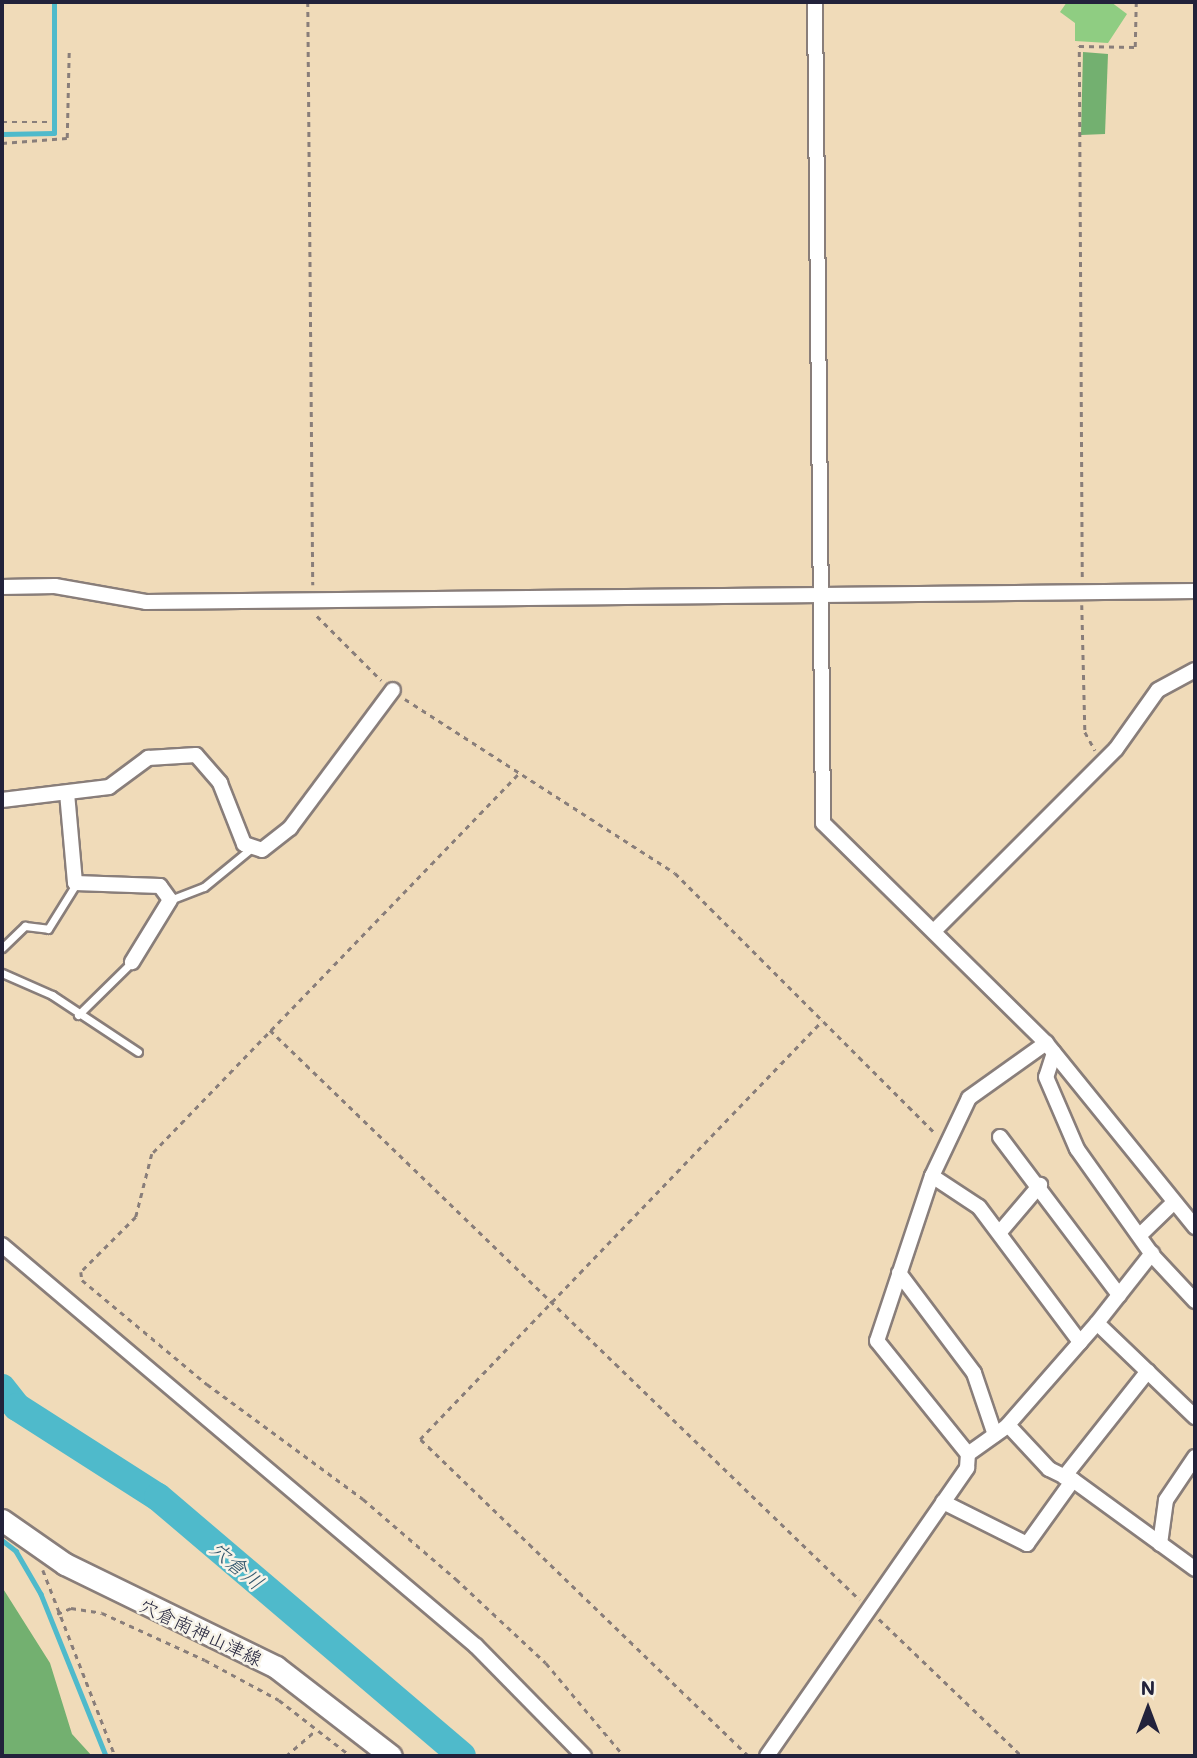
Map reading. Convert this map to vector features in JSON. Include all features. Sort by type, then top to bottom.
[{"type":"main road","name":"穴倉南神山津線","points":[[2,1520],[36,1546],[276,1667],[391,1756]]},
{"type":"street","points":[[815,2],[823,822],[1050,1048],[1172,1204],[1195,1227]]},
{"type":"street","points":[[2,587],[55,586],[146,602],[1195,592]]},
{"type":"street","points":[[934,932],[1103,760],[1158,690],[1195,670]]},
{"type":"street","points":[[2,800],[109,786],[148,758],[196,755],[220,783],[249,850],[262,850],[290,828],[393,690]]},
{"type":"street","points":[[68,793],[76,884],[160,886],[170,900],[132,962]]},
{"type":"street","points":[[767,1756],[967,1468],[968,1454],[877,1341],[932,1176],[969,1098],[1050,1048]]},
{"type":"street","points":[[1050,1048],[1046,1077],[1064,1126],[1152,1253],[1195,1301]]},
{"type":"street","points":[[1000,1137],[1040,1185],[1119,1295]]},
{"type":"street","points":[[932,1176],[971,1199],[1000,1232],[1080,1342]]},
{"type":"street","points":[[1000,1232],[1040,1185]]},
{"type":"street","points":[[1140,1236],[1172,1204]]},
{"type":"street","points":[[2,1245],[476,1646],[583,1756]]},
{"type":"street","points":[[968,1454],[1008,1425],[1097,1323],[1152,1253]]},
{"type":"street","points":[[899,1273],[974,1373],[995,1435]]},
{"type":"street","points":[[1097,1323],[1195,1417]]},
{"type":"street","points":[[943,1502],[1027,1544],[1069,1479],[1148,1371]]},
{"type":"street","points":[[1008,1425],[1069,1479],[1195,1569]]},
{"type":"street","points":[[1160,1544],[1166,1500],[1195,1457]]},
{"type":"lane","points":[[170,900],[204,887],[249,850]]},
{"type":"lane","points":[[2,948],[25,926],[48,929],[76,884]]},
{"type":"lane","points":[[79,1015],[132,962]]},
{"type":"lane","points":[[2,974],[79,1015],[138,1052]]},
{"type":"path","points":[[308,2],[313,600],[318,620],[337,641],[393,690],[518,775],[675,873],[948,1146]]},
{"type":"path","points":[[1103,760],[1085,732],[1079,46],[1135,47],[1136,2]]},
{"type":"path","points":[[2,142],[67,138],[69,50]]},
{"type":"path","points":[[2,122],[47,122]]},
{"type":"path","points":[[518,775],[152,1154],[136,1217],[84,1265],[82,1280],[456,1579],[546,1663],[624,1756]]},
{"type":"path","points":[[748,1756],[420,1439],[823,1020]]},
{"type":"path","points":[[270,1030],[1022,1756]]},
{"type":"path","points":[[36,1546],[57,1614],[116,1756]]},
{"type":"path","points":[[57,1614],[71,1608],[102,1612],[269,1694],[351,1756]]},
{"type":"path","points":[[286,1756],[316,1731]]},
{"type":"green space","points":[[1067,2],[1111,2],[1127,14],[1108,43],[1075,41],[1075,23],[1060,12]]},
{"type":"green space","points":[[1083,52],[1108,54],[1105,134],[1081,135]]},
{"type":"green space","points":[[2,1587],[50,1663],[72,1734],[92,1756],[2,1756]]},
{"type":"waterway","points":[[2,134],[54,133],[54,2]]},
{"type":"waterway","name":"穴倉川","points":[[2,1388],[17,1407],[158,1497],[462,1756]]},
{"type":"waterway","points":[[2,1540],[16,1551],[41,1594],[106,1756]]}]
